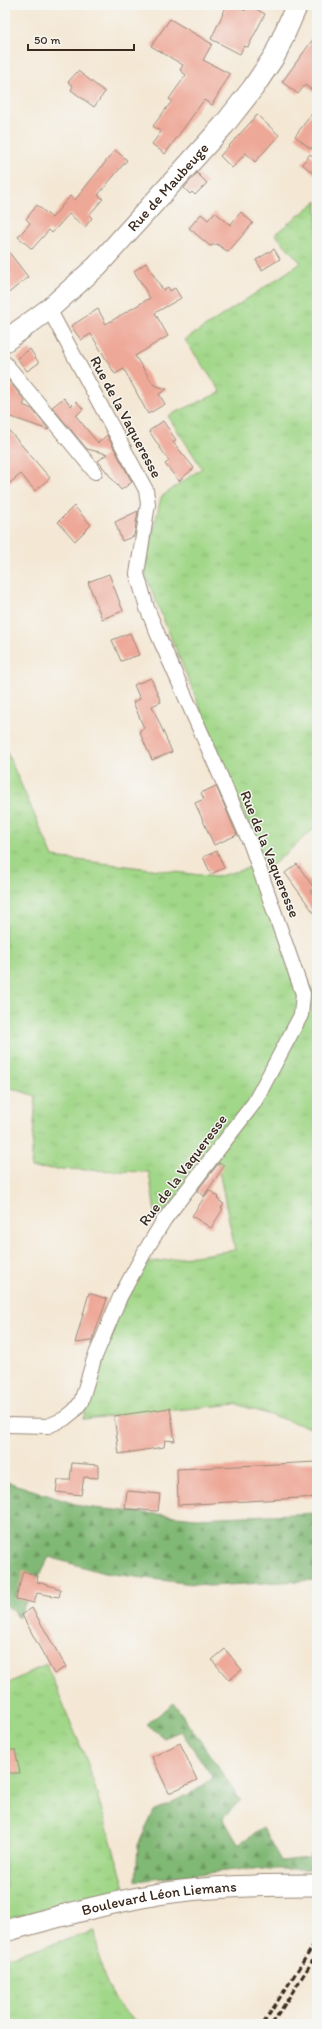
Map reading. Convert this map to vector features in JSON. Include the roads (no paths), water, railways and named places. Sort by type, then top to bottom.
[{"type":"street","name":"Rue de Maubeuge","points":[[5,341],[49,309],[97,266],[224,125],[253,88],[275,55],[297,5]]},
{"type":"street","name":"Rue de la Vaqueresse","points":[[5,1425],[48,1426],[64,1419],[74,1411],[81,1402],[94,1359],[120,1297],[164,1220],[254,1103],[301,1015],[303,994],[251,845],[158,635],[139,585],[137,574],[148,504],[146,490],[121,440],[49,309]]},
{"type":"street","points":[[5,363],[94,472]]},
{"type":"street","name":"Boulevard Léon Liemans","points":[[5,1931],[100,1906],[160,1894],[240,1886],[317,1885]]},
{"type":"railway","points":[[263,2024],[317,1940]]},
{"type":"railway","points":[[272,2024],[317,1954]]}]
